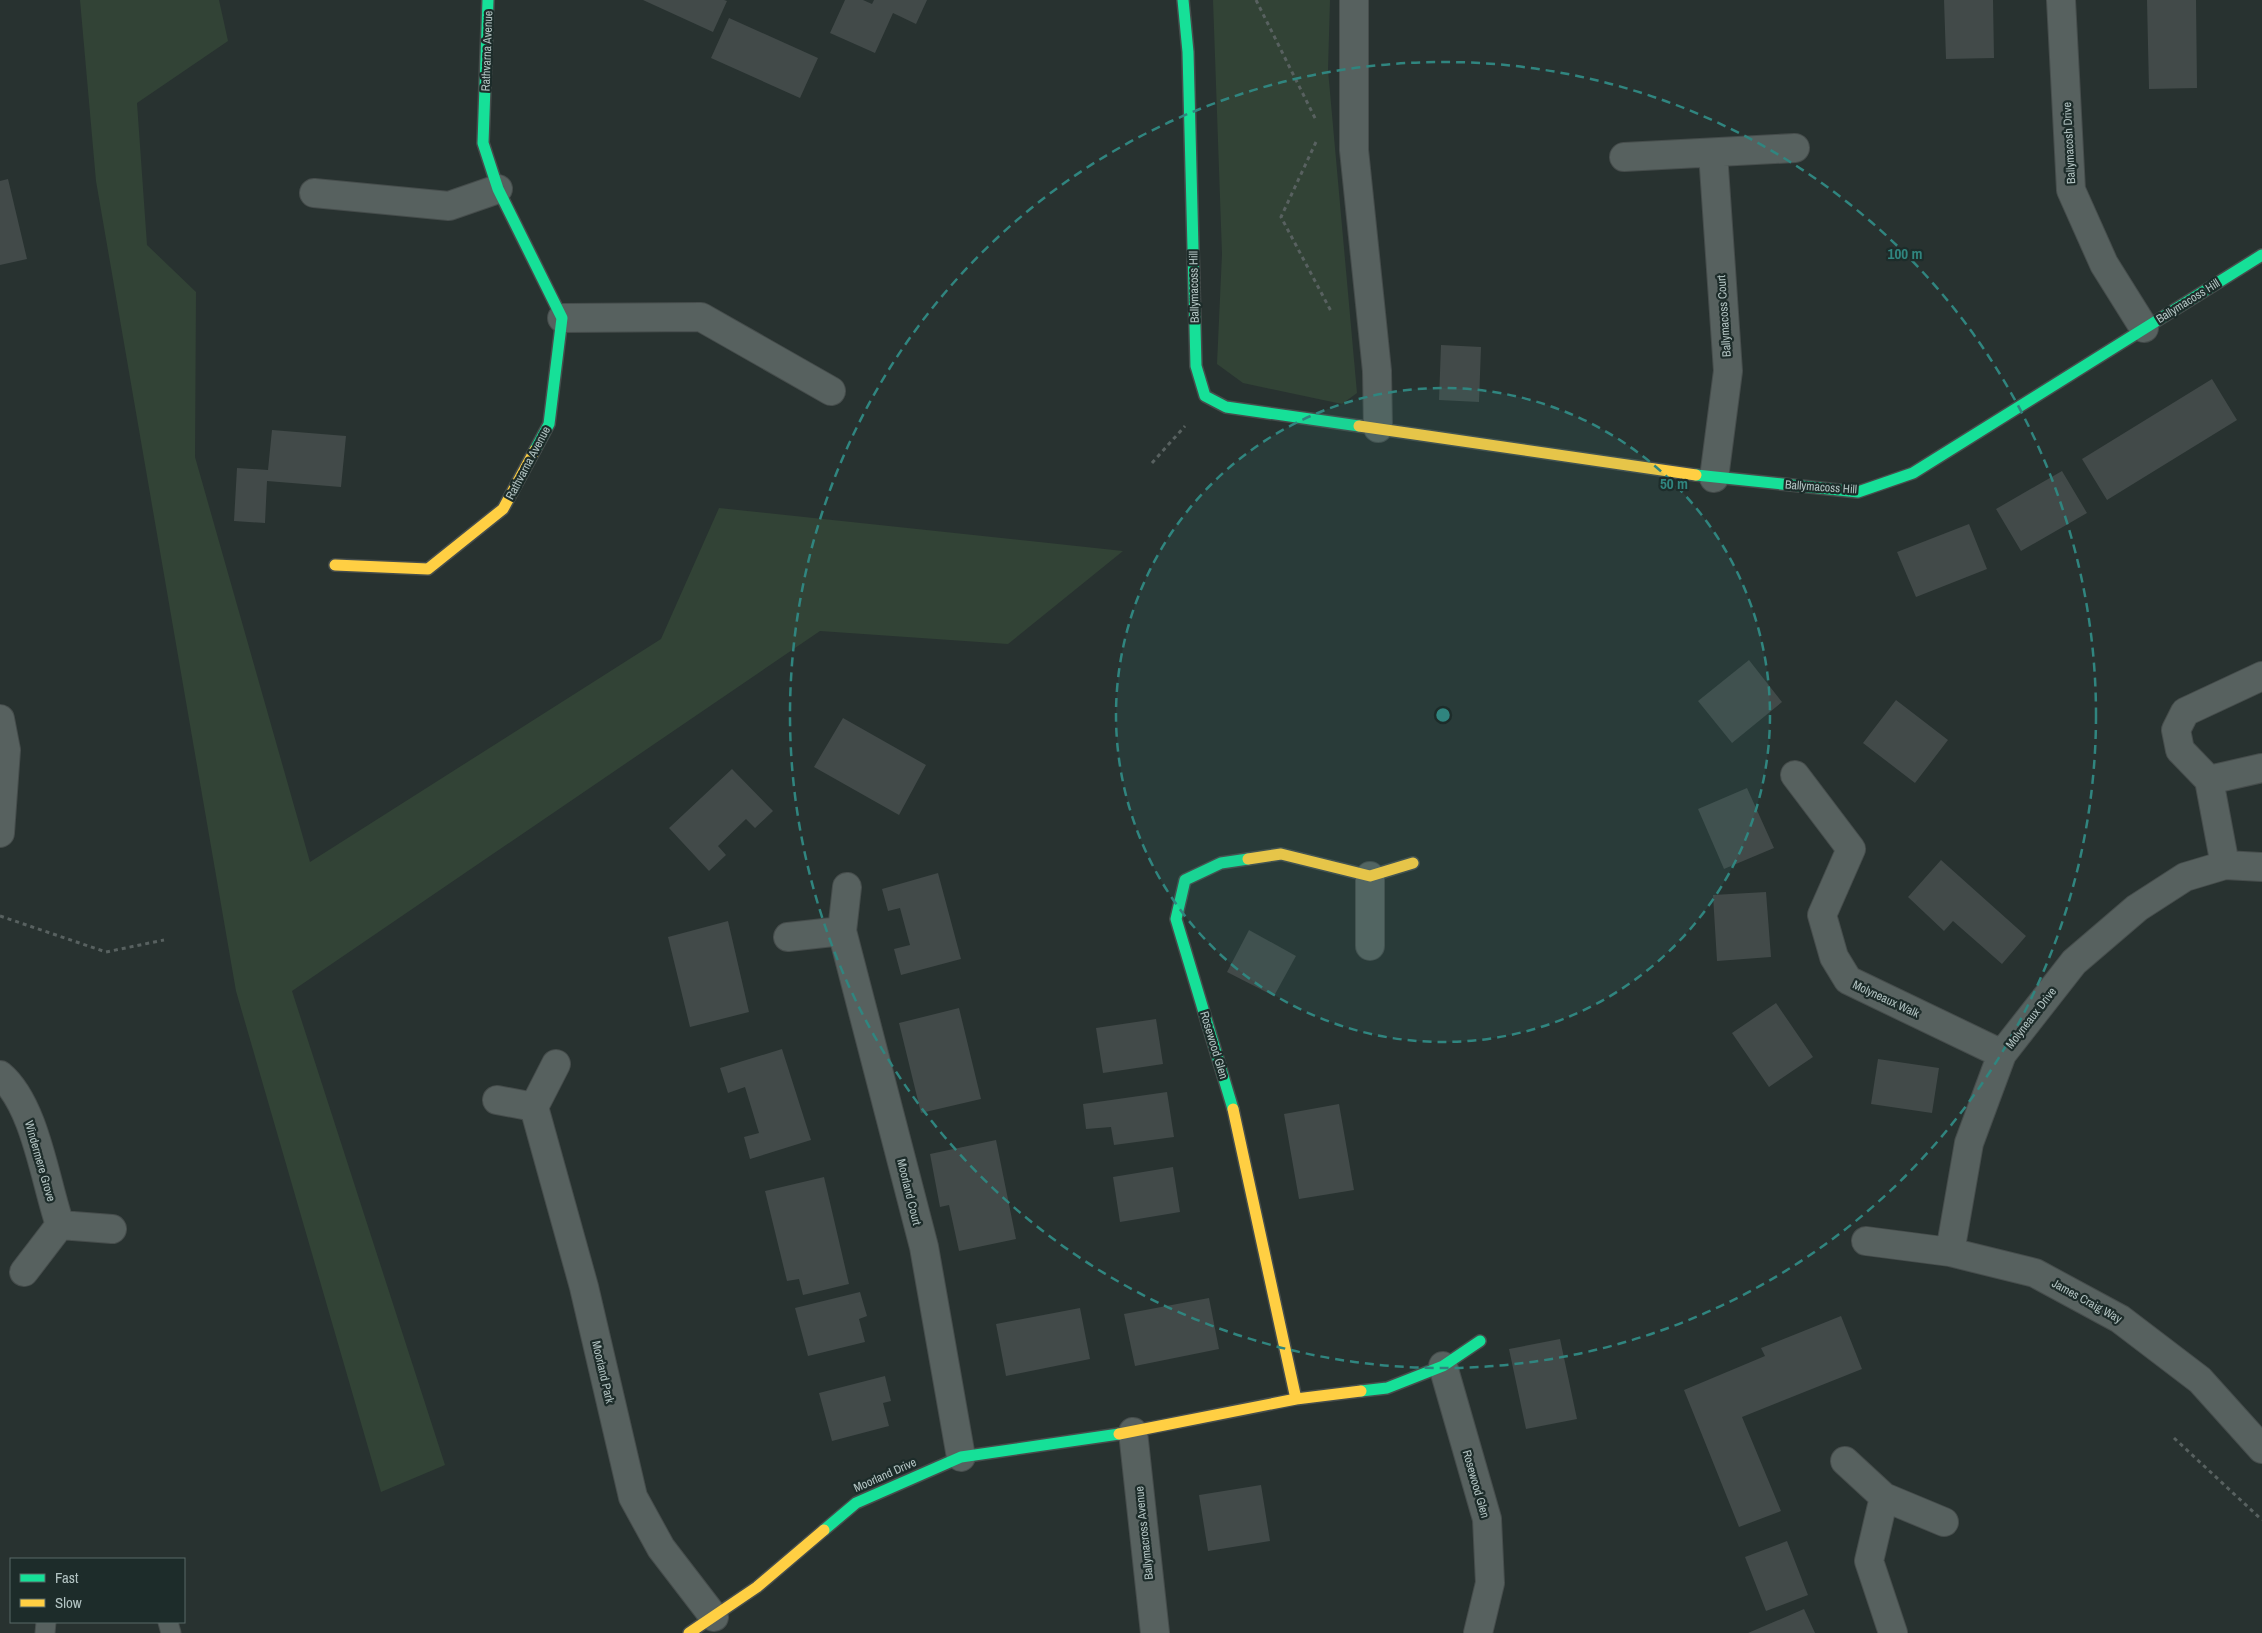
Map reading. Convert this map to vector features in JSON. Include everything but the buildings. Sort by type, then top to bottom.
[{"type":"street","name":"Rathvarna Avenue","points":[[335,565],[428,569],[503,509],[549,424],[562,318],[498,189],[483,143],[488,0]]},
{"type":"street","name":"Ballymacoss Hill","points":[[1183,0],[1188,52],[1196,366],[1205,396],[1226,407],[1714,478],[1858,492],[1913,473],[2262,255]]},
{"type":"street","points":[[1354,0],[1354,150],[1378,371],[1378,428]]},
{"type":"street","name":"Ballymacosh Drive","points":[[2061,0],[2071,190],[2104,264],[2144,328]]},
{"type":"street","points":[[1624,157],[1795,148]]},
{"type":"street","name":"Ballymacoss Court","points":[[1713,153],[1728,371],[1714,478]]},
{"type":"street","points":[[314,193],[449,206],[498,189]]},
{"type":"street","points":[[562,318],[700,317],[831,391]]},
{"type":"street","points":[[2224,865],[2209,780],[2180,750],[2176,730],[2185,712],[2262,676]]},
{"type":"street","points":[[0,719],[6,750],[0,833]]},
{"type":"street","points":[[2209,780],[2262,768]]},
{"type":"street","name":"Molyneaux Walk","points":[[1795,774],[1851,850],[1822,915],[1834,957],[1848,980],[2002,1054]]},
{"type":"street","name":"Rosewood Glen","points":[[1296,1399],[1231,1100],[1176,918],[1185,880],[1221,863],[1282,854],[1370,876]]},
{"type":"street","points":[[1370,946],[1370,876],[1413,862]]},
{"type":"street","name":"Molyneaux Drive","points":[[1950,1252],[1969,1143],[2002,1054],[2074,962],[2137,908],[2185,877],[2224,865],[2262,867]]},
{"type":"street","name":"Moorland Court","points":[[847,886],[842,931],[924,1247],[961,1457]]},
{"type":"street","points":[[788,937],[842,931]]},
{"type":"street","points":[[497,1100],[534,1107],[556,1064]]},
{"type":"street","name":"Windermere Grove","points":[[0,1075],[9,1083],[32,1124],[49,1193],[60,1225]]},
{"type":"street","name":"Moorland Park","points":[[534,1107],[584,1287],[633,1498],[661,1548],[714,1617]]},
{"type":"street","points":[[24,1272],[60,1225],[112,1229]]},
{"type":"street","name":"James Craig Way","points":[[1866,1242],[1950,1252],[2035,1274],[2120,1319],[2200,1380],[2262,1449]]},
{"type":"street","points":[[1133,1432],[1296,1399],[1387,1388],[1443,1366],[1480,1341]]},
{"type":"street","name":"Rosewood Glen","points":[[1443,1366],[1487,1519],[1490,1583],[1478,1633]]},
{"type":"street","name":"Moorland Drive","points":[[689,1633],[757,1587],[856,1503],[961,1457],[1133,1432]]},
{"type":"street","name":"Ballymacross Avenue","points":[[1133,1432],[1155,1633]]},
{"type":"street","points":[[1845,1461],[1884,1498],[1944,1522]]},
{"type":"street","points":[[1884,1498],[1869,1562],[1893,1633]]},
{"type":"path","points":[[1256,0],[1316,122]]},
{"type":"path","points":[[1317,140],[1282,217],[1335,319]]},
{"type":"path","points":[[1152,463],[1186,424],[1205,396]]},
{"type":"path","points":[[0,916],[106,952],[164,940]]},
{"type":"path","points":[[2174,1438],[2262,1520]]},
{"type":"green space","points":[[80,0],[219,0],[228,41],[137,103],[147,245],[196,292],[195,457],[310,862],[661,639],[719,508],[1123,551],[1008,644],[820,631],[292,991],[445,1465],[381,1492],[236,991],[96,181]]},
{"type":"green space","points":[[1213,0],[1330,0],[1328,70],[1357,393],[1342,404],[1243,383],[1217,364],[1222,254]]},
{"type":"traffic: fast","points":[[488,0],[483,143],[498,189],[562,318],[549,424],[535,450]]},
{"type":"traffic: fast","points":[[1183,0],[1188,52],[1196,366],[1205,396],[1226,407],[1359,426]]},
{"type":"traffic: fast","points":[[1696,475],[1858,492],[1913,473],[2262,255]]},
{"type":"traffic: fast","points":[[1233,1109],[1176,919],[1185,880],[1221,863],[1248,859]]},
{"type":"traffic: fast","points":[[1361,1391],[1387,1388],[1443,1366],[1480,1341]]},
{"type":"traffic: fast","points":[[824,1530],[856,1503],[961,1457],[1119,1434]]},
{"type":"traffic: slow","points":[[1359,426],[1696,475]]},
{"type":"traffic: slow","points":[[335,565],[428,569],[503,509],[535,450]]},
{"type":"traffic: slow","points":[[1248,859],[1281,854],[1370,876],[1413,863]]},
{"type":"traffic: slow","points":[[1233,1109],[1296,1399]]},
{"type":"traffic: slow","points":[[1119,1434],[1296,1399],[1361,1391]]},
{"type":"traffic: slow","points":[[689,1633],[757,1587],[824,1530]]}]
